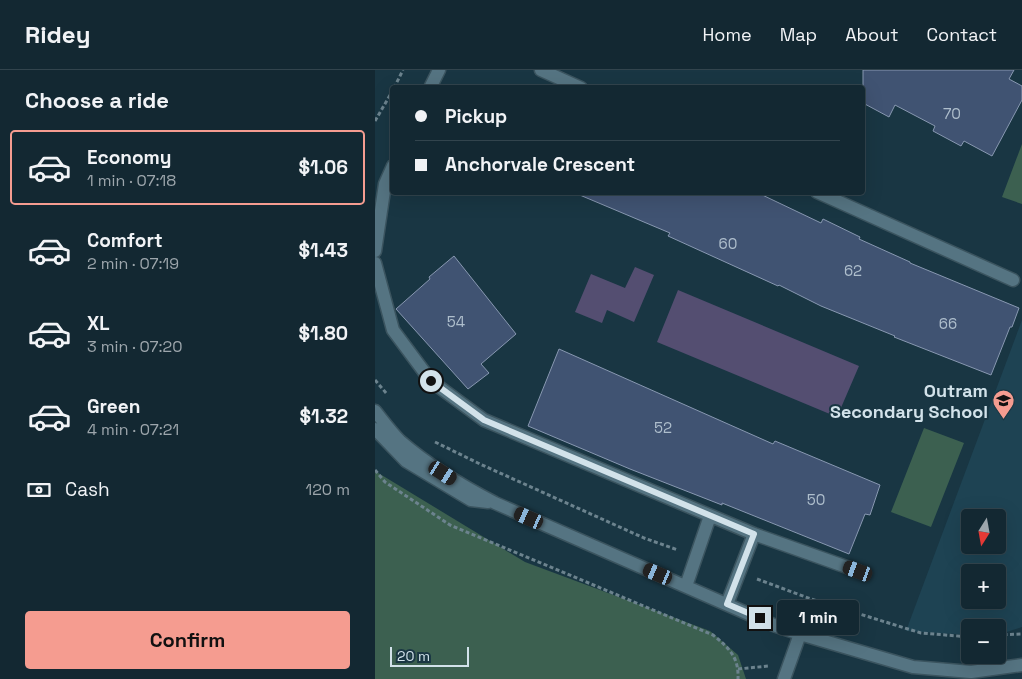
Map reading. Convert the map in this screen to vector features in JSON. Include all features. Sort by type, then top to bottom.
[{"type":"street","points":[[432,85],[439,70]]},
{"type":"street","points":[[541,70],[574,85]]},
{"type":"street","points":[[375,251],[385,184],[390,173]]},
{"type":"street","points":[[824,195],[1013,280]]},
{"type":"street","points":[[375,263],[393,330],[431,381],[484,420],[754,534],[858,571]]},
{"type":"street","points":[[375,411],[399,440],[431,465],[468,489],[495,503],[776,626],[913,667],[971,672],[1022,665]]},
{"type":"street","points":[[375,428],[406,461],[471,500],[495,503]]},
{"type":"street","points":[[686,586],[710,516]]},
{"type":"street","points":[[727,604],[754,534]]},
{"type":"street","points":[[784,679],[800,634]]},
{"type":"path","points":[[395,85],[403,70]]},
{"type":"path","points":[[375,121],[390,94]]},
{"type":"path","points":[[375,380],[393,401]]},
{"type":"path","points":[[431,440],[644,538],[696,557]]},
{"type":"path","points":[[375,470],[385,482],[450,525],[713,635],[730,648],[738,669],[738,679]]},
{"type":"path","points":[[739,572],[811,599],[921,633],[961,636]]},
{"type":"path","points":[[1006,635],[1022,634]]},
{"type":"path","points":[[738,669],[770,666]]},
{"type":"shaded area","points":[[635,267],[654,275],[634,322],[607,310],[602,323],[575,312],[591,274],[625,288]]},
{"type":"shaded area","points":[[678,290],[859,366],[837,417],[657,342]]},
{"type":"shaded area","name":"Outram Secondary School","points":[[1022,320],[1022,627],[1006,632],[1006,619],[961,619],[961,634],[906,631]]},
{"type":"green space","points":[[1022,144],[1022,204],[1002,197]]},
{"type":"green space","points":[[924,428],[964,443],[931,527],[891,512]]},
{"type":"green space","points":[[375,471],[525,562],[710,631],[738,655],[746,679],[375,679]]},
{"type":"building","points":[[863,70],[1014,70],[1009,79],[1022,86],[1022,100],[992,156],[964,141],[961,146],[933,131],[935,126],[895,105],[889,117],[865,104],[865,85],[863,85]]},
{"type":"building","points":[[580,195],[762,195],[821,223],[823,219],[860,237],[859,239],[910,263],[1019,308],[991,375],[821,306],[779,285],[668,236],[670,233]]},
{"type":"building","points":[[454,256],[516,334],[481,364],[489,373],[468,389],[396,309]]},
{"type":"building","points":[[559,349],[773,444],[775,441],[880,485],[870,515],[865,514],[849,554],[722,503],[722,505],[630,469],[528,426]]},
{"type":"place","name":"Outram Secondary School","points":[[1004,419]]},
{"type":"route","points":[[431,381],[484,420],[754,534],[727,604],[760,618]]}]
